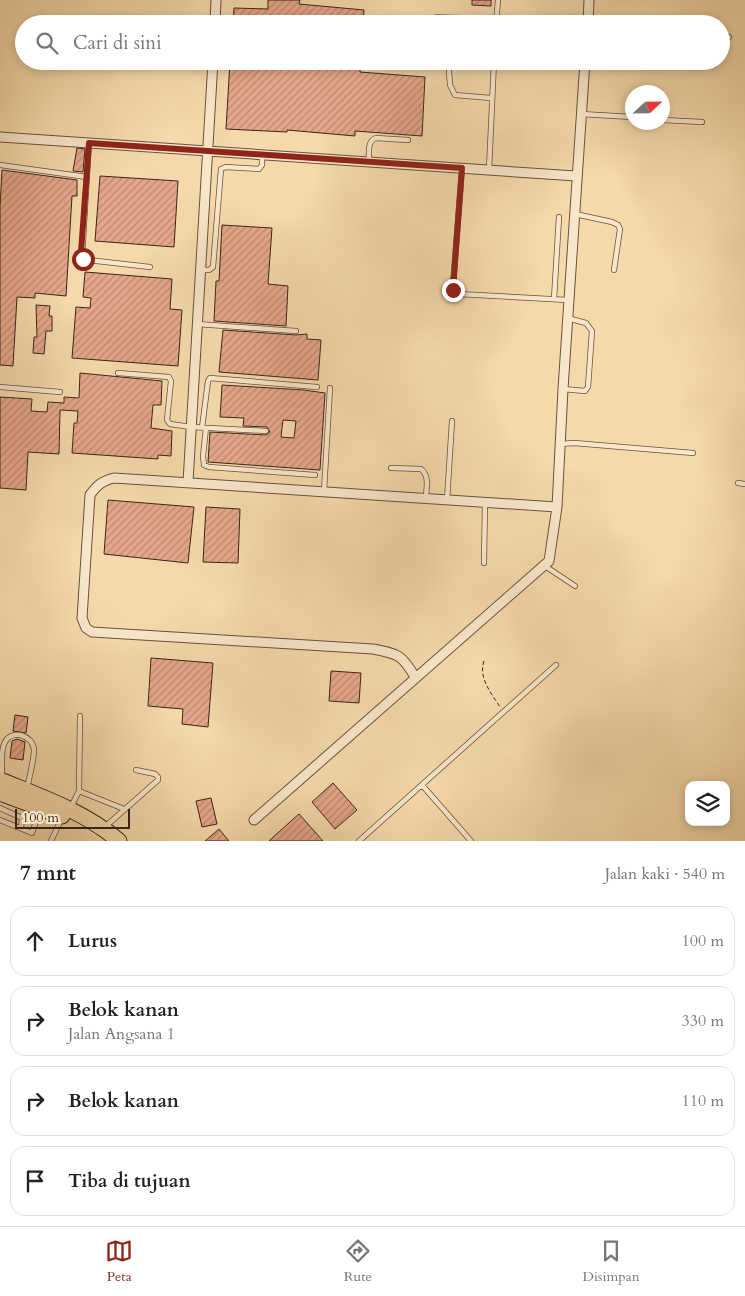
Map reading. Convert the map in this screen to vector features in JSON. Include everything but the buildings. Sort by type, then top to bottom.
[{"type":"main road","points":[[1,785],[27,791],[66,813],[90,831],[104,834],[119,841]]},
{"type":"main road","points":[[1,785],[40,808],[66,813]]},
{"type":"street","points":[[215,15],[216,0]]},
{"type":"street","points":[[588,15],[589,0]]},
{"type":"street","points":[[188,482],[212,70]]},
{"type":"street","points":[[254,820],[415,677],[545,566],[550,558],[558,507],[568,300],[584,70]]},
{"type":"street","points":[[0,137],[576,176]]},
{"type":"street","points":[[415,677],[405,660],[400,656],[373,649],[96,633],[86,628],[82,618],[90,495],[97,485],[105,480],[114,478],[558,507]]},
{"type":"lane","points":[[497,15],[498,0]]},
{"type":"lane","points":[[489,170],[493,70]]},
{"type":"lane","points":[[449,71],[450,85],[455,94],[491,98]]},
{"type":"lane","points":[[581,114],[625,117]]},
{"type":"lane","points":[[670,120],[702,122]]},
{"type":"lane","points":[[369,162],[370,142],[372,139],[408,140]]},
{"type":"lane","points":[[89,143],[81,252],[83,259],[150,267]]},
{"type":"lane","points":[[200,270],[209,270],[212,267],[221,169],[226,167],[259,169],[262,165],[262,154]]},
{"type":"lane","points":[[0,165],[87,177]]},
{"type":"lane","points":[[462,168],[453,292],[458,294],[568,300]]},
{"type":"lane","points":[[574,214],[618,224],[620,229],[614,270]]},
{"type":"lane","points":[[554,299],[559,217]]},
{"type":"lane","points":[[563,389],[587,390],[592,331],[586,323],[567,318]]},
{"type":"lane","points":[[197,324],[296,331]]},
{"type":"lane","points":[[118,373],[169,377],[171,381],[168,423],[204,428],[266,431]]},
{"type":"lane","points":[[315,475],[210,467],[204,465],[203,456],[208,381],[210,378],[317,386]]},
{"type":"lane","points":[[0,386],[60,392]]},
{"type":"lane","points":[[324,491],[330,388]]},
{"type":"lane","points":[[447,500],[452,421]]},
{"type":"lane","points":[[560,444],[574,443],[694,453]]},
{"type":"lane","points":[[391,468],[421,469],[424,471],[427,475],[426,498]]},
{"type":"lane","points":[[738,483],[745,484]]},
{"type":"lane","points":[[484,563],[485,502]]},
{"type":"lane","points":[[545,566],[575,586]]},
{"type":"lane","points":[[359,841],[556,665]]},
{"type":"lane","points":[[51,841],[79,791],[80,716]]},
{"type":"lane","points":[[1,785],[3,746],[6,740],[12,736],[27,736],[34,749],[27,791]]},
{"type":"lane","points":[[104,834],[124,809],[158,780],[155,774],[136,770]]},
{"type":"lane","points":[[422,785],[471,841]]},
{"type":"lane","points":[[79,791],[124,809]]},
{"type":"lane","points":[[0,808],[22,818],[21,828]]},
{"type":"lane","points":[[0,820],[32,832],[40,808]]},
{"type":"path","points":[[484,661],[481,668],[485,682],[502,712]]},
{"type":"route","points":[[83,259],[81,252],[89,143],[462,168],[453,290]]}]
